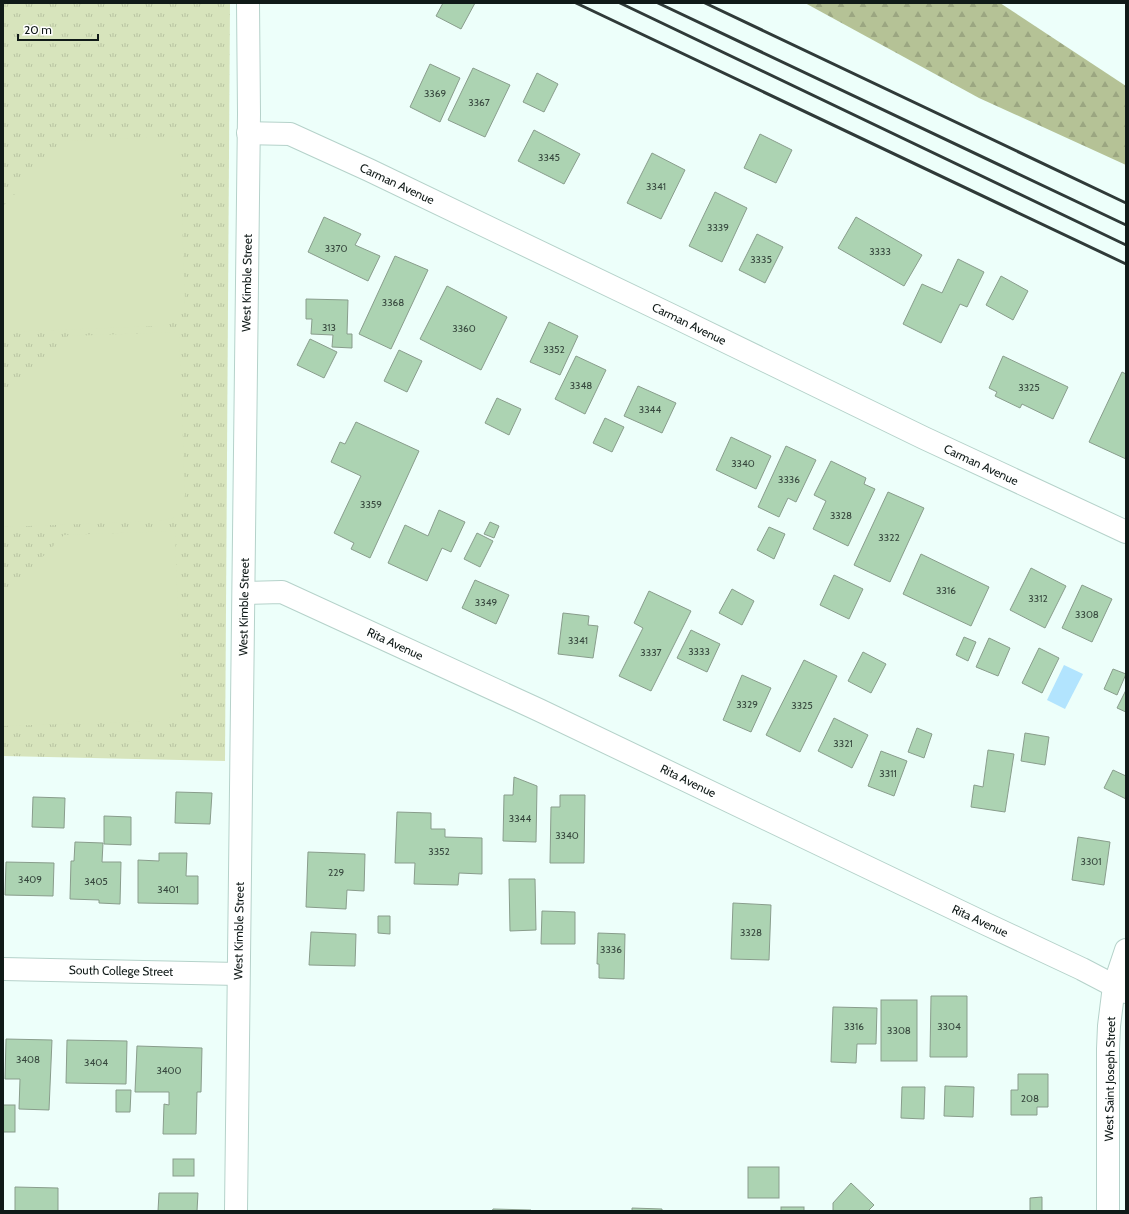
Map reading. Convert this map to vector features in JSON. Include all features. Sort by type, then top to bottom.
[{"type":"street","name":"West Kimble Street","points":[[236,1211],[244,593],[248,3]]},
{"type":"street","name":"Carman Avenue","points":[[248,133],[290,134],[369,170],[924,438],[1126,532]]},
{"type":"street","name":"Rita Avenue","points":[[244,593],[282,592],[539,710],[1082,969],[1120,989]]},
{"type":"street","name":"West Saint Joseph Street","points":[[1108,1211],[1109,1026],[1120,989],[1126,950]]},
{"type":"street","name":"South College Street","points":[[3,969],[238,974]]},
{"type":"green space","points":[[3,3],[230,3],[225,761],[3,756]]},
{"type":"green space","points":[[805,3],[1000,3],[1126,86],[1126,165],[979,98]]},
{"type":"green space","points":[[179,136],[185,300],[182,313],[173,323],[160,326],[3,332],[3,206],[68,141]]},
{"type":"green space","points":[[179,332],[185,495],[182,508],[173,518],[159,521],[3,527],[3,401],[68,336]]},
{"type":"green space","points":[[175,531],[181,695],[178,708],[169,718],[156,721],[3,726],[3,597],[64,535]]},
{"type":"water","points":[[1064,665],[1083,674],[1065,709],[1047,700]]},
{"type":"building","points":[[443,3],[475,3],[461,29],[436,16]]},
{"type":"building","points":[[430,64],[460,78],[440,122],[410,107]]},
{"type":"building","points":[[473,68],[510,85],[485,137],[448,120]]},
{"type":"building","points":[[537,73],[558,84],[544,112],[523,102]]},
{"type":"building","points":[[534,130],[580,154],[564,184],[518,161]]},
{"type":"building","points":[[760,134],[792,150],[776,183],[744,168]]},
{"type":"building","points":[[652,153],[685,170],[661,219],[627,203]]},
{"type":"building","points":[[715,192],[747,208],[722,262],[689,246]]},
{"type":"building","points":[[324,217],[361,234],[355,245],[380,256],[368,281],[308,252]]},
{"type":"building","points":[[856,217],[922,255],[904,286],[838,248]]},
{"type":"building","points":[[757,234],[783,247],[765,283],[739,270]]},
{"type":"building","points":[[395,256],[428,270],[391,349],[359,334]]},
{"type":"building","points":[[958,259],[984,272],[967,307],[960,304],[941,343],[903,324],[922,284],[942,293]]},
{"type":"building","points":[[1001,276],[1028,291],[1013,320],[986,305]]},
{"type":"building","points":[[447,286],[507,317],[481,370],[420,339]]},
{"type":"building","points":[[306,299],[348,300],[347,334],[352,334],[352,348],[332,347],[333,335],[311,334],[312,319],[306,319]]},
{"type":"building","points":[[549,322],[578,336],[560,375],[530,362]]},
{"type":"building","points":[[310,339],[337,352],[324,378],[297,365]]},
{"type":"building","points":[[399,350],[422,361],[407,392],[384,381]]},
{"type":"building","points":[[576,356],[606,370],[585,414],[555,399]]},
{"type":"building","points":[[1003,356],[1068,387],[1053,419],[1022,404],[1020,408],[995,396],[997,392],[989,388]]},
{"type":"building","points":[[1122,372],[1126,374],[1126,459],[1089,442]]},
{"type":"building","points":[[638,386],[676,403],[662,433],[624,416]]},
{"type":"building","points":[[497,398],[521,409],[509,435],[485,423]]},
{"type":"building","points":[[605,418],[624,427],[612,452],[593,443]]},
{"type":"building","points":[[356,422],[419,451],[370,558],[351,549],[354,543],[334,533],[361,476],[331,462],[340,442],[345,444]]},
{"type":"building","points":[[731,437],[771,456],[756,489],[716,470]]},
{"type":"building","points":[[786,446],[816,460],[796,502],[788,498],[779,517],[758,507]]},
{"type":"building","points":[[831,461],[866,478],[864,484],[875,489],[848,546],[813,529],[826,501],[814,495]]},
{"type":"building","points":[[888,492],[924,508],[890,582],[854,565]]},
{"type":"building","points":[[439,510],[465,522],[451,552],[442,548],[427,581],[388,563],[405,525],[428,536]]},
{"type":"building","points":[[490,522],[499,526],[494,538],[484,534]]},
{"type":"building","points":[[769,527],[785,534],[774,559],[757,550]]},
{"type":"building","points":[[477,533],[493,541],[480,567],[464,559]]},
{"type":"building","points":[[921,554],[989,587],[971,626],[903,594]]},
{"type":"building","points":[[1031,568],[1066,586],[1045,628],[1010,610]]},
{"type":"building","points":[[834,575],[863,589],[849,619],[820,605]]},
{"type":"building","points":[[475,580],[509,595],[496,624],[462,608]]},
{"type":"building","points":[[1082,585],[1112,599],[1092,642],[1062,628]]},
{"type":"building","points":[[732,589],[754,601],[742,625],[719,613]]},
{"type":"building","points":[[649,591],[691,611],[651,691],[619,676],[643,628],[634,623]]},
{"type":"building","points":[[563,613],[589,616],[588,625],[598,626],[593,658],[558,654]]},
{"type":"building","points":[[691,630],[720,644],[707,672],[677,658]]},
{"type":"building","points":[[964,637],[976,642],[968,661],[956,655]]},
{"type":"building","points":[[989,638],[1010,648],[998,676],[976,667]]},
{"type":"building","points":[[1039,648],[1059,658],[1042,693],[1022,683]]},
{"type":"building","points":[[863,652],[886,664],[871,693],[848,681]]},
{"type":"building","points":[[804,660],[837,676],[800,752],[766,735]]},
{"type":"building","points":[[1113,669],[1126,674],[1117,695],[1104,689]]},
{"type":"building","points":[[742,675],[771,688],[751,732],[723,720]]},
{"type":"building","points":[[1126,690],[1126,712],[1117,708]]},
{"type":"building","points":[[834,718],[868,735],[852,768],[818,751]]},
{"type":"building","points":[[917,728],[932,734],[924,758],[908,752]]},
{"type":"building","points":[[1025,733],[1049,737],[1045,765],[1021,761]]},
{"type":"building","points":[[988,750],[1014,754],[1005,812],[971,807],[974,785],[983,787]]},
{"type":"building","points":[[881,751],[907,761],[894,796],[868,786]]},
{"type":"building","points":[[1113,770],[1126,776],[1126,799],[1104,788]]},
{"type":"building","points":[[514,777],[537,786],[536,842],[503,841],[504,795],[513,795]]},
{"type":"building","points":[[176,792],[212,793],[210,824],[175,823]]},
{"type":"building","points":[[560,795],[585,795],[584,863],[550,863],[551,807],[560,807]]},
{"type":"building","points":[[33,797],[65,798],[64,828],[32,827]]},
{"type":"building","points":[[397,812],[431,813],[431,829],[445,829],[445,837],[482,838],[482,874],[459,873],[458,885],[414,884],[415,863],[395,863]]},
{"type":"building","points":[[104,816],[131,817],[131,845],[104,844]]},
{"type":"building","points":[[1078,837],[1110,842],[1104,885],[1072,880]]},
{"type":"building","points":[[75,842],[103,843],[102,862],[121,862],[120,904],[99,903],[99,900],[70,899],[71,861],[74,861]]},
{"type":"building","points":[[308,852],[365,854],[364,891],[347,890],[346,909],[306,907]]},
{"type":"building","points":[[159,853],[187,853],[186,876],[198,876],[198,904],[138,903],[138,860],[159,861]]},
{"type":"building","points":[[6,862],[54,863],[53,896],[5,895]]},
{"type":"building","points":[[509,879],[535,879],[536,930],[510,931]]},
{"type":"building","points":[[733,903],[771,905],[769,960],[731,959]]},
{"type":"building","points":[[542,911],[575,912],[575,944],[541,944]]},
{"type":"building","points":[[378,916],[390,916],[390,934],[378,933]]},
{"type":"building","points":[[311,932],[356,934],[355,966],[309,965]]},
{"type":"building","points":[[598,933],[625,934],[624,979],[599,978],[599,964],[597,964]]},
{"type":"building","points":[[931,996],[967,996],[967,1057],[930,1057]]},
{"type":"building","points":[[881,1000],[917,1000],[917,1061],[881,1061]]},
{"type":"building","points":[[833,1007],[877,1008],[876,1044],[857,1044],[856,1063],[831,1062]]},
{"type":"building","points":[[6,1039],[52,1040],[49,1110],[19,1109],[20,1079],[5,1079]]},
{"type":"building","points":[[67,1040],[127,1041],[126,1084],[66,1083]]},
{"type":"building","points":[[137,1046],[202,1048],[201,1092],[197,1092],[196,1134],[163,1134],[164,1104],[169,1105],[169,1092],[135,1092]]},
{"type":"building","points":[[1018,1074],[1048,1074],[1048,1107],[1037,1107],[1037,1115],[1011,1115],[1011,1090],[1018,1090]]},
{"type":"building","points":[[945,1086],[974,1087],[973,1117],[944,1116]]},
{"type":"building","points":[[902,1087],[925,1087],[924,1119],[901,1118]]},
{"type":"building","points":[[116,1090],[131,1090],[130,1112],[116,1112]]},
{"type":"building","points":[[3,1105],[15,1105],[15,1132],[3,1132]]},
{"type":"building","points":[[173,1159],[194,1159],[194,1176],[173,1176]]},
{"type":"building","points":[[748,1167],[779,1167],[779,1198],[748,1198]]},
{"type":"building","points":[[851,1183],[874,1205],[868,1211],[833,1211],[833,1203]]},
{"type":"building","points":[[15,1187],[58,1188],[58,1211],[15,1211]]},
{"type":"building","points":[[159,1193],[198,1193],[197,1211],[158,1211]]},
{"type":"building","points":[[1042,1197],[1042,1211],[1030,1211],[1030,1198]]},
{"type":"building","points":[[781,1207],[804,1207],[804,1211],[781,1211]]},
{"type":"building","points":[[632,1208],[662,1209],[662,1211],[632,1211]]},
{"type":"building","points":[[493,1209],[531,1210],[531,1211],[492,1211]]},
{"type":"railway","points":[[576,3],[1126,264]]},
{"type":"railway","points":[[620,3],[1126,245]]},
{"type":"railway","points":[[658,3],[1126,225]]},
{"type":"railway","points":[[705,3],[1126,203]]}]
